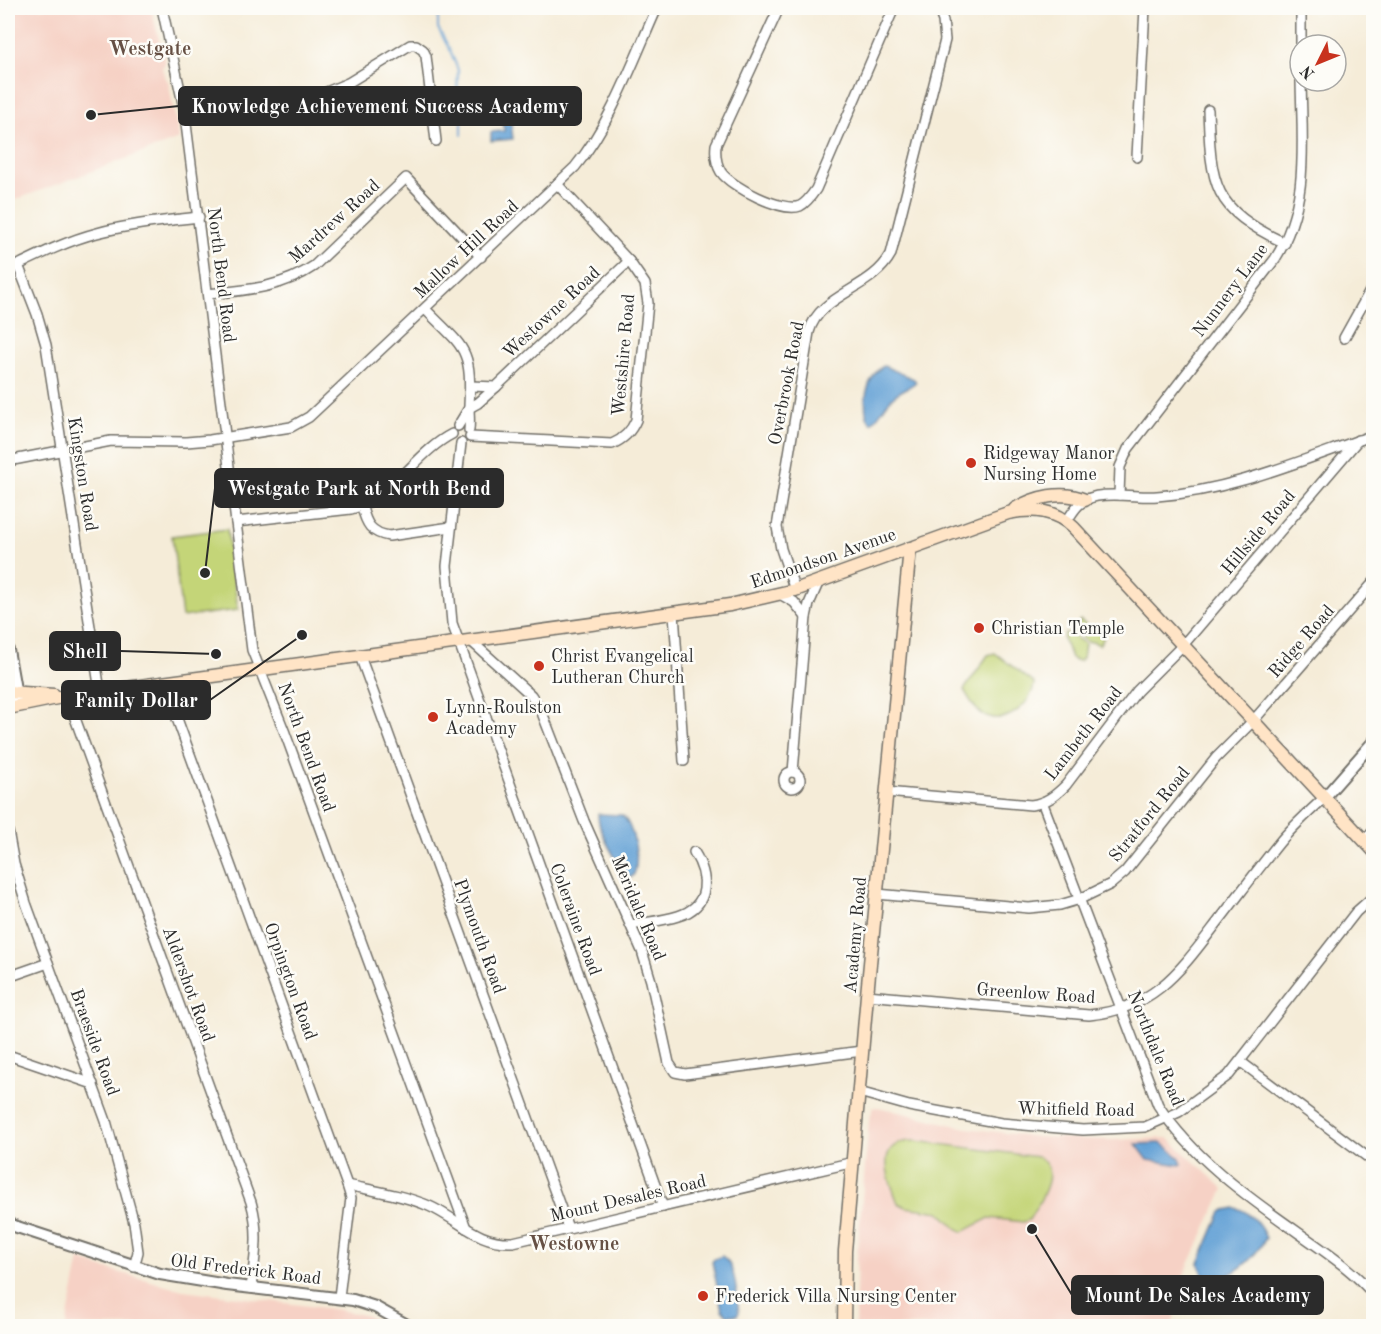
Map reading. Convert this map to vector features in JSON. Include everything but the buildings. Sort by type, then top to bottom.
[{"type":"main road","points":[[1008,513],[1025,503],[1062,494],[1085,500]]},
{"type":"main road","name":"Edmondson Avenue","points":[[13,707],[100,691],[730,605],[795,590],[1008,513],[1042,511],[1067,521],[1374,851]]},
{"type":"main road","name":"Academy Road","points":[[844,1326],[845,1251],[910,548]]},
{"type":"main road","name":"Edmondson Avenue","points":[[12,692],[67,696]]},
{"type":"street","name":"North Bend Road","points":[[162,8],[184,108],[252,650],[466,1228]]},
{"type":"street","name":"Mallow Hill Road","points":[[8,461],[111,441],[186,442],[277,430],[301,423],[575,167],[594,141],[657,8]]},
{"type":"street","points":[[779,8],[716,146],[718,166],[728,180],[776,205],[787,208],[800,206],[816,189],[894,8]]},
{"type":"street","name":"Overbrook Road","points":[[795,590],[781,549],[777,527],[809,332],[812,322],[821,310],[881,270],[891,254],[945,40],[943,21],[938,8]]},
{"type":"street","points":[[1137,157],[1145,8]]},
{"type":"street","points":[[1301,8],[1301,33]]},
{"type":"street","points":[[184,108],[310,99],[348,82],[410,45],[416,45],[423,50],[426,56],[436,141]]},
{"type":"street","name":"Nunnery Lane","points":[[1119,495],[1120,467],[1128,449],[1286,243],[1295,219],[1301,184],[1301,93]]},
{"type":"street","points":[[1208,110],[1212,172],[1221,195],[1229,206],[1249,223],[1286,243]]},
{"type":"street","name":"Mardrew Road","points":[[208,294],[276,285],[302,274],[314,266],[406,178],[481,257]]},
{"type":"street","name":"Westshire Road","points":[[470,433],[612,444],[621,440],[633,428],[638,413],[648,303],[645,284],[629,261],[558,185]]},
{"type":"street","points":[[8,270],[50,249],[95,233],[199,217]]},
{"type":"street","name":"Westowne Road","points":[[469,408],[496,387],[629,261]]},
{"type":"street","name":"Kingston Road","points":[[18,265],[38,314],[46,345],[100,691]]},
{"type":"street","points":[[1344,338],[1374,284]]},
{"type":"street","points":[[425,309],[464,350],[471,375],[470,433],[466,442],[460,443],[455,441],[455,430],[469,408]]},
{"type":"street","points":[[471,386],[496,387]]},
{"type":"street","points":[[236,522],[362,507],[376,498],[438,441],[464,426],[470,433]]},
{"type":"street","points":[[1067,521],[1079,504],[1085,500],[1119,495],[1156,496],[1190,492],[1253,477],[1374,435]]},
{"type":"street","name":"Hillside Road","points":[[1183,645],[1358,440]]},
{"type":"street","name":"Coleraine Road","points":[[460,443],[447,566],[452,623],[663,1207]]},
{"type":"street","points":[[362,507],[365,522],[375,532],[382,535],[451,527]]},
{"type":"street","points":[[793,772],[806,638],[806,616],[819,581]]},
{"type":"street","name":"Ridge Road","points":[[1253,721],[1374,582]]},
{"type":"street","points":[[780,594],[794,602],[806,616]]},
{"type":"street","points":[[674,613],[684,761]]},
{"type":"street","name":"Meridale Road","points":[[471,641],[531,695],[541,710],[584,821],[647,964],[669,1063],[675,1072],[685,1074],[862,1051]]},
{"type":"street","name":"Lambeth Road","points":[[886,792],[1015,804],[1043,804],[1066,785],[1137,691],[1183,645]]},
{"type":"street","points":[[8,650],[13,707]]},
{"type":"street","name":"Plymouth Road","points":[[360,656],[568,1228]]},
{"type":"street","name":"Orpington Road","points":[[164,683],[351,1198],[339,1297]]},
{"type":"street","name":"Aldershot Road","points":[[67,696],[251,1202],[258,1234],[251,1288]]},
{"type":"street","name":"Stratford Road","points":[[877,894],[1029,908],[1060,905],[1080,899],[1111,884],[1125,872],[1216,758],[1253,721]]},
{"type":"street","points":[[1324,798],[1374,741]]},
{"type":"street","name":"Greenlow Road","points":[[867,995],[1067,1015],[1098,1015],[1142,1001],[1180,971],[1281,840],[1324,798]]},
{"type":"street","name":"Northdale Road","points":[[1043,804],[1158,1105],[1167,1119],[1219,1171],[1296,1231],[1348,1267],[1374,1294]]},
{"type":"street","name":"Braeside Road","points":[[8,831],[14,864],[106,1121],[135,1223],[138,1252],[134,1267]]},
{"type":"street","points":[[1364,840],[1374,831]]},
{"type":"street","points":[[631,925],[677,917],[699,901],[706,885],[702,865],[694,852]]},
{"type":"street","name":"Whitfield Road","points":[[859,1092],[909,1106],[1001,1124],[1118,1130],[1145,1127],[1167,1119],[1210,1090],[1241,1062],[1356,912],[1374,896]]},
{"type":"street","points":[[8,977],[48,963]]},
{"type":"street","points":[[8,1055],[93,1084]]},
{"type":"street","points":[[1241,1062],[1374,1162]]},
{"type":"street","name":"Mount Desales Road","points":[[347,1185],[432,1207],[491,1242],[500,1243],[513,1242],[854,1162]]},
{"type":"street","name":"Old Frederick Road","points":[[8,1224],[134,1267],[188,1280],[339,1297],[375,1307],[409,1326]]},
{"type":"shaded area","points":[[8,8],[151,8],[165,63],[162,68],[165,79],[168,81],[179,139],[12,201],[8,196]]},
{"type":"shaded area","points":[[878,1107],[966,1128],[1037,1137],[1109,1140],[1168,1138],[1224,1189],[1183,1277],[1172,1326],[855,1326],[857,1257],[869,1121],[873,1108]]},
{"type":"shaded area","points":[[80,1259],[96,1266],[183,1290],[340,1310],[367,1316],[388,1326],[66,1326]]},
{"type":"green space","points":[[227,529],[238,610],[182,617],[172,536]]},
{"type":"green space","points":[[1080,620],[1104,637],[1099,645],[1087,642],[1074,630]]},
{"type":"green space","points":[[1065,633],[1085,644],[1083,658],[1080,661],[1070,657],[1063,639]]},
{"type":"green space","points":[[995,653],[1034,683],[1033,690],[1025,704],[1012,714],[997,718],[981,713],[964,690],[988,655]]},
{"type":"green space","points":[[916,1141],[1038,1157],[1045,1163],[1049,1178],[1029,1220],[1023,1222],[989,1218],[963,1232],[940,1212],[906,1207],[898,1203],[888,1173],[888,1154],[893,1147],[902,1142]]},
{"type":"water","points":[[503,122],[511,122],[513,139],[491,141],[491,132],[504,131]]},
{"type":"water","points":[[884,366],[916,382],[894,396],[871,423],[866,410],[867,392],[873,376]]},
{"type":"water","points":[[598,814],[621,815],[630,827],[636,855],[635,872],[632,877],[627,877],[609,847],[601,829]]},
{"type":"water","points":[[1162,1143],[1180,1158],[1182,1164],[1148,1160],[1136,1144]]},
{"type":"water","points":[[1235,1208],[1254,1219],[1266,1238],[1243,1266],[1228,1275],[1211,1280],[1203,1274],[1199,1263],[1220,1214],[1225,1210]]},
{"type":"water","points":[[722,1256],[731,1267],[733,1274],[739,1312],[737,1315],[728,1315],[722,1310],[712,1262]]},
{"type":"waterway","points":[[438,8],[438,28],[458,70],[457,97],[462,114],[462,135]]},
{"type":"waterway","points":[[1200,1297],[1208,1278]]},
{"type":"place","name":"Knowledge Achievement Success Academy","points":[[91,115]]},
{"type":"place","name":"Ridgeway Manor Nursing Home","points":[[971,463]]},
{"type":"place","name":"Westgate Park at North Bend","points":[[205,573]]},
{"type":"place","name":"Christian Temple","points":[[979,628]]},
{"type":"place","name":"Family Dollar","points":[[302,635]]},
{"type":"place","name":"Shell","points":[[216,654]]},
{"type":"place","name":"Christ Evangelical Lutheran Church","points":[[539,666]]},
{"type":"place","name":"Lynn-Roulston Academy","points":[[433,717]]},
{"type":"place","name":"Mount De Sales Academy","points":[[1032,1229]]},
{"type":"place","name":"Frederick Villa Nursing Center","points":[[703,1296]]},
{"type":"district","name":"Westgate","points":[[150,48]]},
{"type":"district","name":"Westowne","points":[[574,1243]]}]
